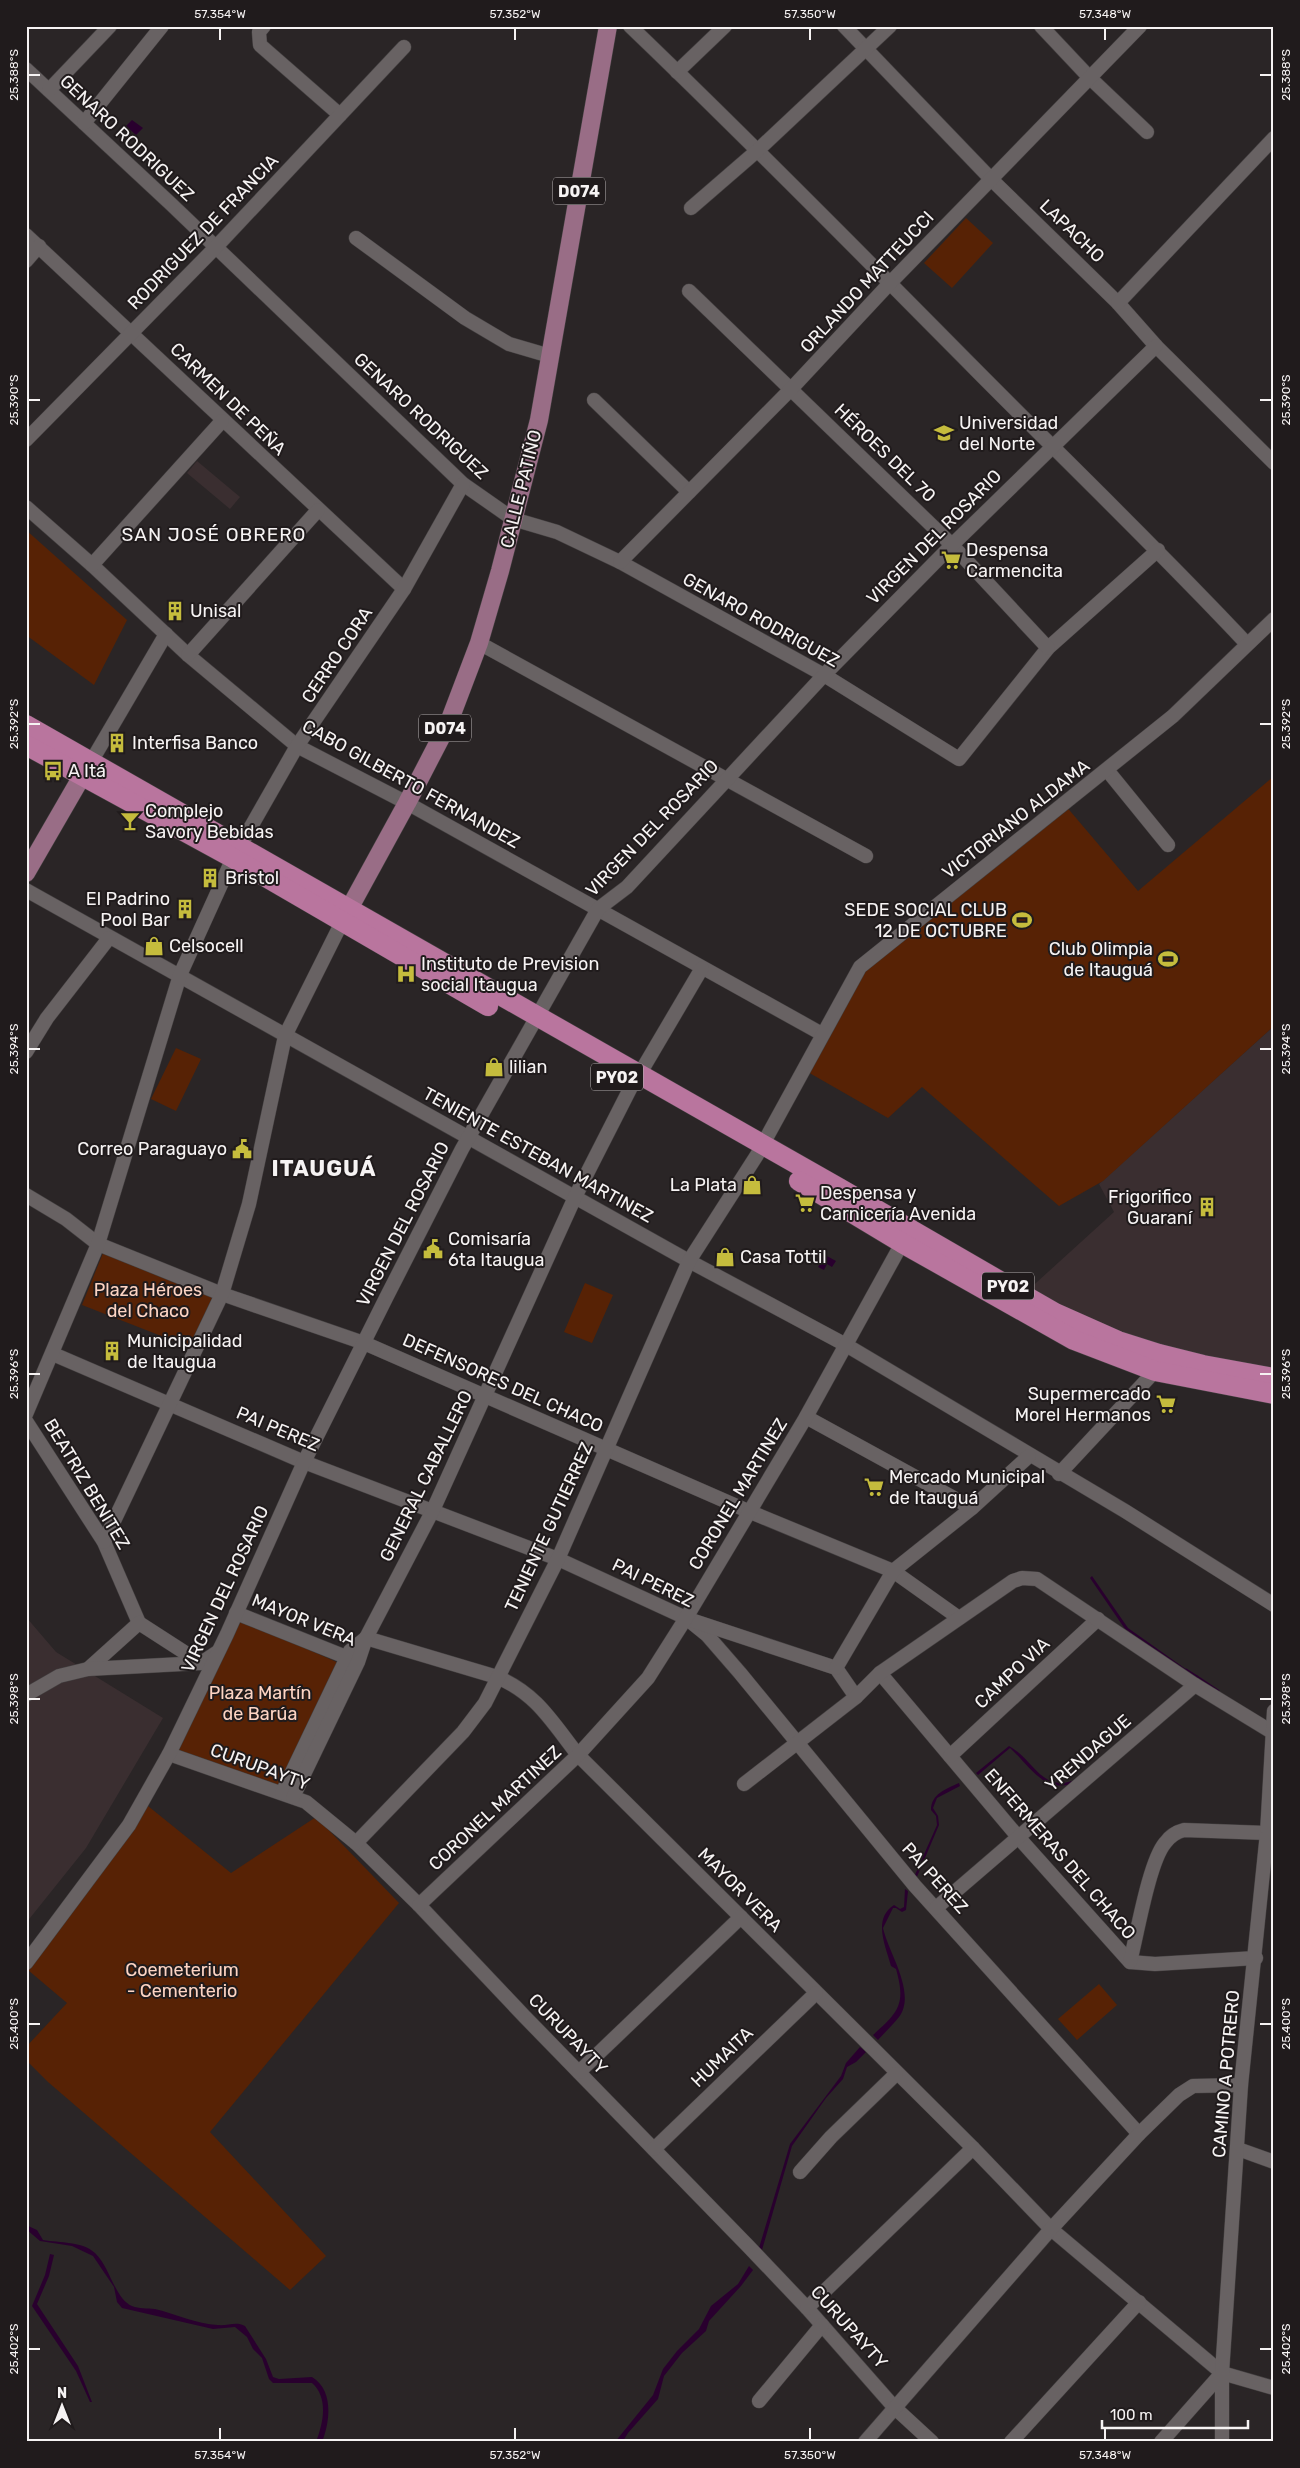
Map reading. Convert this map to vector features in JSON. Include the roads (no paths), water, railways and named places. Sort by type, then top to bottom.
[{"type":"highway","name":"PY02","points":[[26,725],[86,769]]},
{"type":"highway","name":"PY02","points":[[26,745],[86,769],[237,852],[345,916],[759,1150],[906,1236],[1049,1327],[1107,1353],[1155,1371],[1274,1394]]},
{"type":"highway","name":"PY02","points":[[906,1236],[1086,1328],[1159,1354],[1203,1365],[1274,1378]]},
{"type":"main road","name":"CALLE PATIÑO","points":[[345,916],[449,722],[479,642],[539,420],[608,26]]},
{"type":"main road","points":[[26,873],[86,769]]},
{"type":"street","points":[[49,90],[110,26]]},
{"type":"street","points":[[84,123],[162,26]]},
{"type":"street","points":[[264,26],[259,32],[260,45],[340,115]]},
{"type":"street","points":[[630,26],[758,150],[1158,550],[1247,644]]},
{"type":"street","points":[[677,72],[725,26]]},
{"type":"street","name":"LAPACHO","points":[[844,26],[991,179],[1118,303],[1156,346],[1274,463]]},
{"type":"street","points":[[691,208],[758,150],[890,26]]},
{"type":"street","points":[[1041,26],[1089,77],[1147,132]]},
{"type":"street","name":"ORLANDO MATTEUCCI","points":[[620,562],[792,388],[890,283],[1140,26]]},
{"type":"street","name":"RODRIGUEZ DE FRANCIA","points":[[26,440],[215,248],[404,47]]},
{"type":"street","name":"GENARO RODRIGUEZ","points":[[26,69],[463,484],[513,519],[557,532],[620,562],[824,675],[959,758],[1048,648]]},
{"type":"street","points":[[1118,303],[1274,138]]},
{"type":"street","name":"CARMEN DE PEÑA","points":[[26,235],[132,333],[222,421],[404,589]]},
{"type":"street","points":[[356,238],[465,318],[509,344],[550,356]]},
{"type":"street","points":[[26,260],[39,246]]},
{"type":"street","name":"HÉROES DEL 70","points":[[689,291],[792,388],[952,545],[1048,648]]},
{"type":"street","name":"VIRGEN DEL ROSARIO","points":[[26,1964],[129,1825],[169,1754],[304,1462],[364,1343],[469,1137],[598,909],[627,887],[726,778],[824,675],[952,545],[1156,346]]},
{"type":"street","points":[[594,400],[689,492]]},
{"type":"street","points":[[92,565],[222,421]]},
{"type":"street","name":"CERRO CORA","points":[[26,1414],[98,1244],[180,975],[237,852],[297,746],[404,589],[463,484]]},
{"type":"street","name":"CABO GILBERTO FERNANDEZ","points":[[26,507],[92,565],[188,655],[297,746],[407,803],[822,1034]]},
{"type":"street","points":[[188,655],[318,510]]},
{"type":"street","points":[[1048,648],[1158,550]]},
{"type":"street","name":"VICTORIANO ALDAMA","points":[[759,1150],[860,967],[1173,716],[1274,619]]},
{"type":"street","points":[[86,769],[166,634]]},
{"type":"street","points":[[479,642],[866,856]]},
{"type":"street","points":[[1107,770],[1168,845]]},
{"type":"street","name":"TENIENTE ESTEBAN MARTINEZ","points":[[26,890],[689,1261],[846,1345],[1059,1474],[1125,1511],[1274,1605]]},
{"type":"street","points":[[104,1542],[222,1294],[249,1204],[285,1036],[345,916]]},
{"type":"street","points":[[26,1052],[47,1018],[110,938]]},
{"type":"street","name":"GENERAL CABALLERO","points":[[288,1795],[354,1656],[366,1638],[433,1510],[575,1197],[635,1080],[702,968]]},
{"type":"street","name":"TENIENTE GUTIERREZ","points":[[356,1843],[463,1732],[485,1703],[558,1559],[689,1261],[759,1150]]},
{"type":"street","name":"DEFENSORES DEL CHACO","points":[[26,1195],[66,1219],[98,1244],[222,1294],[364,1343],[748,1511],[893,1571],[959,1618]]},
{"type":"street","name":"CORONEL MARTINEZ","points":[[419,1905],[578,1755],[648,1678],[806,1417],[906,1236]]},
{"type":"street","name":"PAI PEREZ","points":[[53,1354],[304,1462],[558,1559],[686,1618],[707,1635],[915,1886],[1139,2134]]},
{"type":"street","points":[[1059,1474],[1155,1371]]},
{"type":"street","points":[[806,1417],[972,1508]]},
{"type":"street","name":"BEATRIZ BENITEZ","points":[[26,1421],[104,1542],[138,1622]]},
{"type":"street","points":[[836,1668],[893,1571],[972,1508],[1029,1456]]},
{"type":"street","points":[[744,1784],[798,1744],[856,1697],[880,1673],[1013,1581],[1032,1577],[1195,1685],[1272,1732]]},
{"type":"street","name":"MAYOR VERA","points":[[237,1610],[354,1656]]},
{"type":"street","points":[[686,1618],[836,1668],[856,1697]]},
{"type":"street","name":"CAMPO VIA","points":[[950,1756],[1098,1619]]},
{"type":"street","points":[[88,1669],[138,1622],[201,1663]]},
{"type":"street","name":"MAYOR VERA","points":[[366,1638],[497,1677],[514,1684],[534,1699],[578,1755],[896,2074],[973,2148],[1051,2229],[1222,2373]]},
{"type":"street","points":[[26,1695],[59,1676],[88,1669],[201,1663],[217,1653]]},
{"type":"street","name":"ENFERMERAS DEL CHACO","points":[[880,1673],[1019,1838],[1130,1962],[1155,1964],[1256,1958]]},
{"type":"street","name":"YRENDAGUE","points":[[936,1908],[1195,1685]]},
{"type":"street","name":"CAMINO A POTRERO","points":[[1222,2442],[1222,2373],[1241,2085],[1271,1836],[1274,1711]]},
{"type":"street","name":"CURUPAYTY","points":[[169,1754],[306,1802],[356,1843],[419,1905],[749,2247],[807,2308],[894,2407],[932,2442]]},
{"type":"street","points":[[1130,1962],[1149,1883],[1164,1844],[1170,1837],[1176,1832],[1184,1830],[1271,1836]]},
{"type":"street","points":[[579,2072],[741,1917]]},
{"type":"street","name":"HUMAITA","points":[[654,2149],[816,1993]]},
{"type":"street","points":[[800,2172],[831,2138],[896,2074]]},
{"type":"street","points":[[865,2442],[1051,2229],[1139,2134],[1180,2095],[1194,2086],[1241,2085]]},
{"type":"street","points":[[807,2308],[973,2148]]},
{"type":"street","points":[[1238,2149],[1274,2162]]},
{"type":"street","points":[[1011,2442],[1139,2302]]},
{"type":"street","points":[[759,2401],[822,2325]]},
{"type":"street","points":[[1161,2442],[1222,2373],[1274,2388]]},
{"type":"waterway","points":[[1186,1670],[1197,1677]]},
{"type":"waterway","points":[[1197,1677],[1218,1691]]},
{"type":"place","name":"Universidad del Norte","points":[[944,433]]},
{"type":"place","name":"Despensa Carmencita","points":[[951,560]]},
{"type":"place","name":"Unisal","points":[[175,611]]},
{"type":"place","name":"Interfisa Banco","points":[[117,743]]},
{"type":"place","name":"A Itá","points":[[53,771]]},
{"type":"place","name":"Complejo Savory Bebidas","points":[[130,821]]},
{"type":"place","name":"Bristol","points":[[210,878]]},
{"type":"place","name":"El Padrino Pool Bar","points":[[185,909]]},
{"type":"place","name":"SEDE SOCIAL CLUB 12 DE OCTUBRE","points":[[1022,920]]},
{"type":"place","name":"Celsocell","points":[[154,946]]},
{"type":"place","name":"Club Olimpia de Itauguá","points":[[1168,959]]},
{"type":"place","name":"Instituto de Prevision social Itaugua","points":[[406,974]]},
{"type":"place","name":"lilian","points":[[494,1067]]},
{"type":"place","name":"Correo Paraguayo","points":[[242,1149]]},
{"type":"place","name":"La Plata","points":[[752,1185]]},
{"type":"place","name":"Despensa y Carnicería Avenida","points":[[805,1203]]},
{"type":"place","name":"Frigorifico Guaraní","points":[[1207,1207]]},
{"type":"place","name":"Comisaría 6ta Itaugua","points":[[433,1249]]},
{"type":"place","name":"Casa Tottil","points":[[725,1257]]},
{"type":"place","name":"Municipalidad de Itaugua","points":[[112,1351]]},
{"type":"place","name":"Supermercado Morel Hermanos","points":[[1166,1404]]},
{"type":"place","name":"Mercado Municipal de Itauguá","points":[[874,1487]]},
{"type":"district","name":"SAN JOSÉ OBRERO","points":[[214,534]]},
{"type":"district","name":"ITAUGUÁ","points":[[324,1168]]},
{"type":"park label","name":"Plaza Héroes del Chaco","points":[[148,1300]]},
{"type":"park label","name":"Plaza Martín de Barúa","points":[[260,1704]]},
{"type":"park label","name":"Coemeterium - Cementerio","points":[[182,1980]]}]
